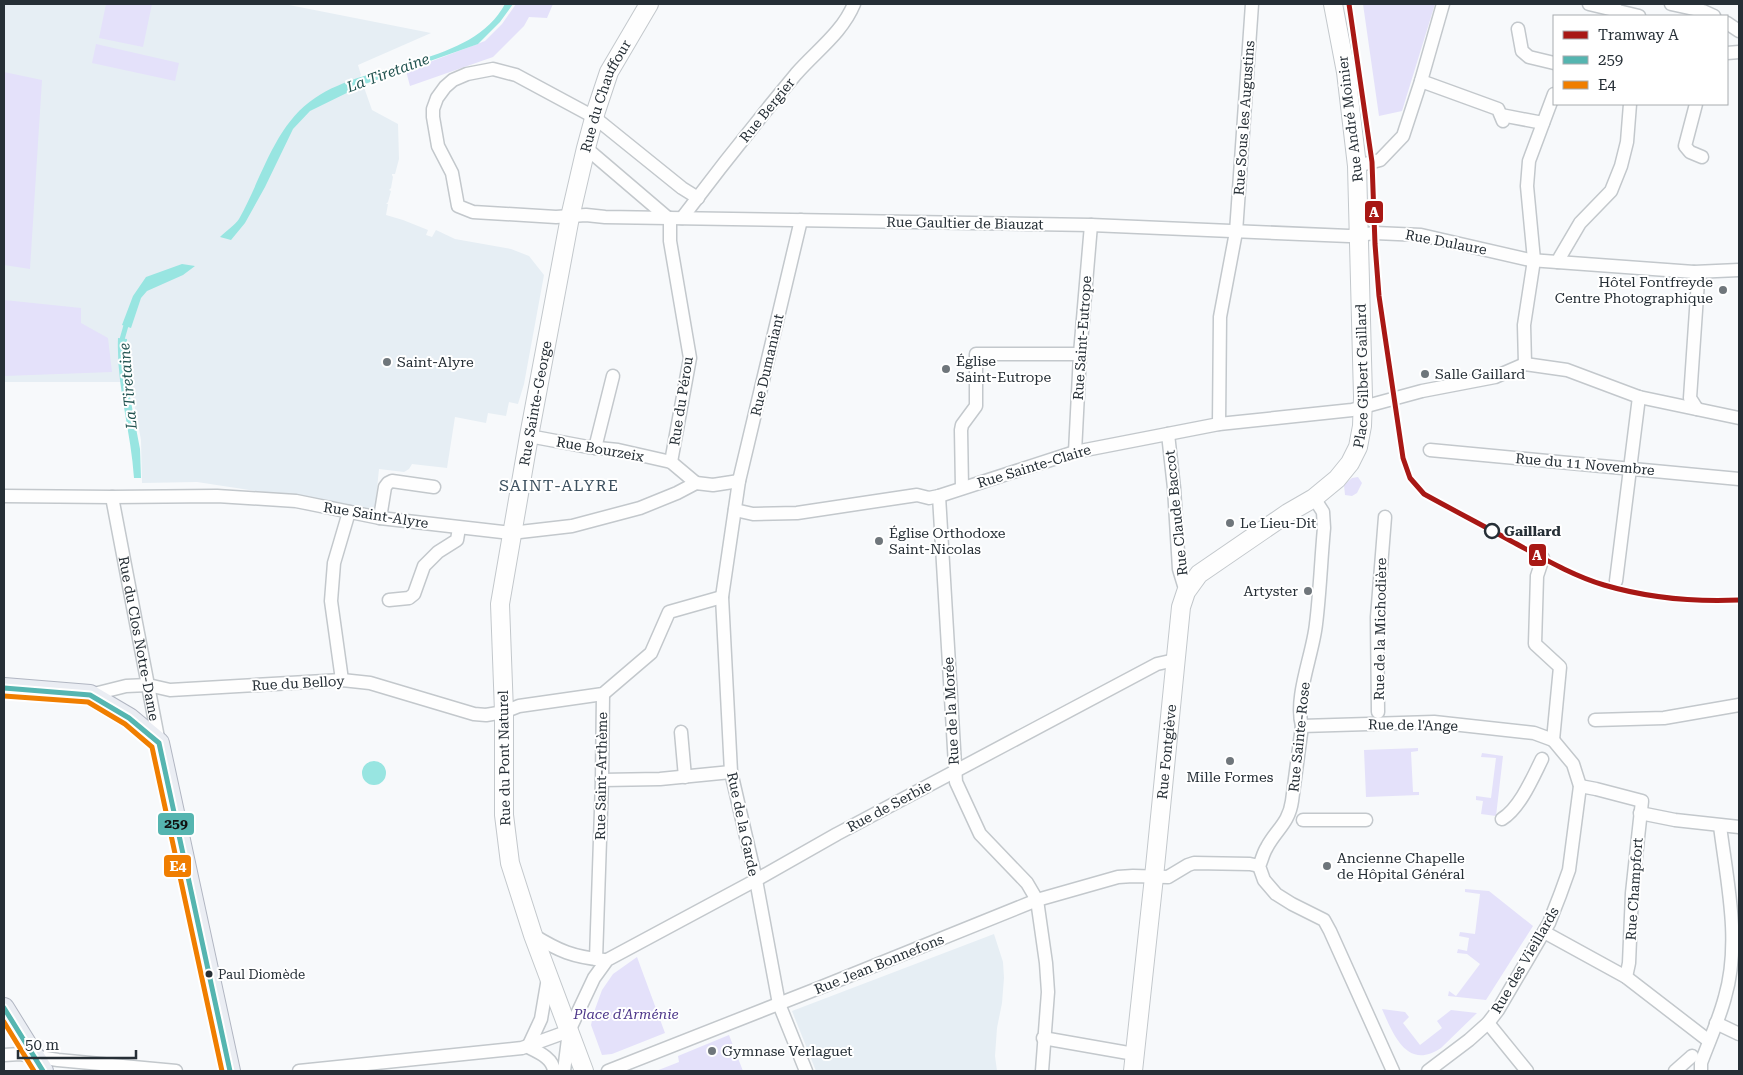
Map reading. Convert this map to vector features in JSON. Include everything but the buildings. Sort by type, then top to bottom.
[{"type":"main road","name":"Rue du Chauffour","points":[[586,148],[609,72],[649,4]]},
{"type":"main road","name":"Rue André Moinier","points":[[1333,4],[1346,72],[1357,166],[1360,235]]},
{"type":"main road","points":[[570,217],[586,148]]},
{"type":"main road","name":"Rue Sainte-George","points":[[512,533],[570,217]]},
{"type":"main road","name":"Place Gilbert Gaillard","points":[[1314,498],[1336,480],[1350,463],[1358,447],[1362,426],[1360,235]]},
{"type":"main road","name":"Rue Fontgiève","points":[[1132,1071],[1154,878],[1175,660],[1181,608],[1186,592],[1199,574],[1288,513],[1314,498]]},
{"type":"main road","name":"Rue du Pont Naturel","points":[[512,533],[500,604],[504,712],[504,815],[510,862],[548,978],[584,1071]]},
{"type":"main road","points":[[4,688],[90,695],[129,718],[159,743]]},
{"type":"main road","name":"Rue du Clos Notre-Dame","points":[[159,743],[230,1071]]},
{"type":"main road","points":[[4,1008],[38,1063]]},
{"type":"street","name":"Rue Bergier","points":[[673,218],[698,198],[804,64],[823,48],[850,15],[854,4]]},
{"type":"street","name":"Rue Sous les Augustins","points":[[1219,424],[1220,316],[1236,232],[1252,4]]},
{"type":"street","points":[[1357,166],[1380,160],[1403,136],[1443,4]]},
{"type":"street","points":[[1590,4],[1615,6],[1640,12]]},
{"type":"street","points":[[1671,4],[1707,10]]},
{"type":"street","points":[[1728,24],[1739,31]]},
{"type":"street","points":[[1518,29],[1522,51],[1529,57],[1553,62]]},
{"type":"street","points":[[570,217],[472,212],[458,206],[452,173],[438,146],[433,117],[433,109],[437,98],[445,86],[453,80],[468,74],[493,70],[516,75],[594,117],[682,188],[698,198]]},
{"type":"street","points":[[1421,81],[1498,109],[1502,118],[1543,123]]},
{"type":"street","points":[[1553,97],[1529,161],[1527,186],[1532,260],[1524,325],[1525,364],[1567,370],[1639,397],[1739,418]]},
{"type":"street","points":[[1558,262],[1580,223],[1611,191],[1621,166],[1627,142],[1630,105]]},
{"type":"street","points":[[1696,105],[1685,146],[1690,152],[1702,158]]},
{"type":"street","name":"Rue du Chauffour","points":[[586,148],[673,218]]},
{"type":"street","name":"Rue Gaultier de Biauzat","points":[[570,217],[586,215],[605,217],[1091,225],[1236,232],[1360,235]]},
{"type":"street","name":"Rue du Pérou","points":[[673,218],[670,241],[690,358],[671,462],[696,483]]},
{"type":"street","name":"Rue Dumaniant","points":[[735,510],[739,481],[801,220]]},
{"type":"street","name":"Rue Saint-Eutrope","points":[[1075,452],[1080,354],[1091,225]]},
{"type":"street","name":"Rue Dulaure","points":[[1360,235],[1387,233],[1421,235],[1532,260],[1694,272],[1739,270]]},
{"type":"street","points":[[1694,272],[1698,281],[1690,398],[1697,409]]},
{"type":"street","points":[[962,488],[961,430],[962,425],[976,406],[976,354],[1080,354]]},
{"type":"street","name":"Rue Sainte-Claire","points":[[735,510],[753,514],[797,513],[918,495],[929,498],[1075,452],[1219,424],[1357,409],[1422,391],[1495,377],[1525,364]]},
{"type":"street","points":[[595,448],[612,376]]},
{"type":"street","points":[[1616,581],[1639,397]]},
{"type":"street","name":"Rue Claude Baccot","points":[[1168,434],[1174,488],[1179,569],[1186,592]]},
{"type":"street","name":"Rue Bourzeix","points":[[529,436],[595,448],[618,450],[671,462]]},
{"type":"street","name":"Rue du 11 Novembre","points":[[1430,450],[1739,479]]},
{"type":"street","points":[[380,518],[385,487],[388,483],[392,481],[434,486]]},
{"type":"street","name":"Rue Saint-Alyre","points":[[4,496],[227,497],[296,501],[380,518],[512,533],[580,524],[640,508],[696,483],[713,485],[739,481]]},
{"type":"street","name":"Rue de la Morée","points":[[939,496],[956,782],[980,834],[1027,883],[1037,900]]},
{"type":"street","name":"Rue du Clos Notre-Dame","points":[[112,497],[159,743]]},
{"type":"street","name":"Rue Sainte-Rose","points":[[1259,866],[1267,847],[1283,826],[1290,812],[1302,726],[1300,717],[1301,701],[1316,626],[1324,528],[1323,512],[1314,498]]},
{"type":"street","name":"Rue de la Garde","points":[[735,510],[722,597],[730,772],[756,880],[778,1004],[806,1071]]},
{"type":"street","points":[[342,680],[332,601],[334,563],[349,512]]},
{"type":"street","name":"Rue de la Michodière","points":[[1378,712],[1377,617],[1385,517]]},
{"type":"street","points":[[389,600],[409,598],[414,594],[424,566],[438,552],[457,540],[459,528]]},
{"type":"street","points":[[1543,558],[1538,576],[1535,644],[1560,666],[1553,740]]},
{"type":"street","points":[[603,694],[651,653],[669,612],[722,597]]},
{"type":"street","name":"Rue de Serbie","points":[[564,1071],[569,1031],[602,960],[756,880],[837,834],[1158,664],[1175,660]]},
{"type":"street","name":"Rue du Belloy","points":[[90,695],[126,686],[148,685],[170,690],[342,680],[370,683],[474,714],[486,715],[504,712]]},
{"type":"street","name":"Rue Saint-Arthème","points":[[504,712],[519,706],[603,694],[602,960]]},
{"type":"street","points":[[1595,720],[1664,718],[1739,705]]},
{"type":"street","name":"Rue de l'Ange","points":[[1302,726],[1434,722],[1534,733],[1553,740]]},
{"type":"street","points":[[681,732],[685,777]]},
{"type":"street","name":"Rue des Vieillards","points":[[1428,1071],[1488,1023],[1498,1010],[1544,932],[1554,911],[1569,870],[1580,786],[1572,764],[1553,740]]},
{"type":"street","points":[[1502,819],[1511,812],[1519,800],[1542,758]]},
{"type":"street","points":[[602,780],[685,777],[730,772]]},
{"type":"street","points":[[1580,786],[1596,789],[1675,820],[1739,827]]},
{"type":"street","name":"Rue Champfort","points":[[1626,977],[1629,963],[1632,893],[1641,807]]},
{"type":"street","points":[[1303,820],[1366,820]]},
{"type":"street","points":[[1701,1071],[1701,1062],[1725,997],[1730,972],[1733,933],[1720,826]]},
{"type":"street","name":"Rue Jean Bonnefons","points":[[608,1071],[627,1066],[1037,900],[1118,878],[1133,876],[1168,877],[1194,863],[1250,864],[1259,866]]},
{"type":"street","points":[[1259,866],[1264,880],[1276,894],[1324,920],[1393,1071]]},
{"type":"street","points":[[1037,900],[1048,992],[1042,1071]]},
{"type":"street","points":[[1544,932],[1626,977],[1709,1041]]},
{"type":"street","points":[[533,935],[559,950],[575,956],[602,960]]},
{"type":"street","name":"Rue du Pont Naturel","points":[[528,1046],[541,1019],[548,978]]},
{"type":"street","points":[[1488,1023],[1527,1071]]},
{"type":"street","points":[[1716,1023],[1739,1034]]},
{"type":"street","points":[[299,1071],[528,1046],[569,1031]]},
{"type":"street","points":[[1044,1038],[1134,1054]]},
{"type":"street","points":[[528,1046],[544,1056],[554,1068],[554,1071]]},
{"type":"street","points":[[4,1055],[11,1054],[38,1063],[58,1060],[176,1071]]},
{"type":"street","points":[[1675,1071],[1692,1056]]},
{"type":"shaded area","points":[[4,4],[284,4],[431,33],[358,65],[372,110],[398,124],[399,159],[395,174],[392,174],[391,188],[389,190],[391,191],[386,204],[388,204],[386,215],[428,230],[426,235],[432,237],[436,230],[455,239],[511,249],[529,256],[544,275],[524,384],[518,404],[509,402],[506,416],[488,413],[486,423],[455,417],[447,468],[412,464],[404,472],[379,469],[375,509],[197,482],[142,483],[141,440],[130,382],[4,382]]},
{"type":"shaded area","points":[[994,934],[1003,962],[1004,978],[997,1028],[995,1056],[997,1071],[816,1071],[792,1011]]},
{"type":"green space","points":[[106,4],[152,4],[143,47],[99,38]]},
{"type":"green space","points":[[516,4],[553,4],[547,18],[529,17],[524,26],[493,57],[410,86],[406,71],[485,41],[502,24]]},
{"type":"green space","points":[[1363,4],[1435,4],[1402,111],[1379,116]]},
{"type":"green space","points":[[96,44],[179,63],[175,81],[92,63]]},
{"type":"green space","points":[[4,72],[42,80],[30,269],[4,265]]},
{"type":"green space","points":[[4,300],[81,308],[81,323],[108,338],[112,372],[4,376]]},
{"type":"green space","points":[[1358,477],[1362,483],[1357,493],[1352,496],[1345,495],[1344,485],[1352,478]]},
{"type":"green space","points":[[1418,748],[1418,751],[1411,752],[1413,792],[1419,792],[1419,795],[1366,797],[1364,750]]},
{"type":"green space","points":[[1482,753],[1503,756],[1496,816],[1481,814],[1483,801],[1476,800],[1476,796],[1491,798],[1496,758],[1481,757]]},
{"type":"green space","points":[[1465,889],[1489,891],[1533,926],[1486,1000],[1448,996],[1449,991],[1456,996],[1480,964],[1467,954],[1457,953],[1458,949],[1467,951],[1469,938],[1459,936],[1460,932],[1475,934],[1480,894],[1465,892]]},
{"type":"green space","name":"Place d'Arménie","points":[[637,957],[665,1033],[612,1054],[602,1055],[591,1025],[594,1012],[602,990],[613,974]]},
{"type":"green space","points":[[1382,1009],[1405,1012],[1409,1017],[1403,1023],[1420,1045],[1442,1028],[1437,1021],[1451,1010],[1477,1013],[1441,1048],[1429,1054],[1419,1055],[1410,1052],[1403,1046],[1391,1029]]},
{"type":"green space","name":"Gymnase Verlaguet","points":[[729,1035],[743,1071],[656,1071],[679,1062],[678,1056]]},
{"type":"water","points":[[505,4],[513,4],[500,22],[478,44],[365,84],[310,111],[293,129],[245,223],[231,240],[220,237],[239,219],[279,137],[301,109],[315,98],[337,86],[445,51],[469,40],[490,24]]},
{"type":"water","points":[[182,264],[195,266],[183,275],[147,291],[141,298],[131,328],[122,325],[133,296],[146,277]]},
{"type":"water","points":[[118,338],[127,339],[126,376],[140,449],[141,478],[134,478],[121,391]]},
{"type":"water","points":[[374,761],[383,764],[386,773],[383,782],[374,785],[365,782],[362,773],[365,764]]},
{"type":"waterway","name":"La Tiretaine","points":[[121,343],[127,322]]},
{"type":"tram line","name":"A","points":[[1349,4],[1372,162],[1379,296],[1403,458],[1410,478],[1424,494],[1568,571],[1592,581],[1654,596],[1688,600],[1739,600]]},
{"type":"transit line","name":"259","points":[[4,688],[90,695],[129,718],[159,743],[230,1071]]},
{"type":"transit line","name":"E4","points":[[4,696],[88,702],[125,724],[152,747],[222,1071]]},
{"type":"transit line","name":"259","points":[[4,1008],[43,1071]]},
{"type":"transit line","name":"E4","points":[[4,1022],[34,1071]]},
{"type":"place","name":"Hôtel Fontfreyde Centre Photographique","points":[[1723,290]]},
{"type":"place","name":"Saint-Alyre","points":[[387,362]]},
{"type":"place","name":"Église Saint-Eutrope","points":[[946,369]]},
{"type":"place","name":"Salle Gaillard","points":[[1425,374]]},
{"type":"place","name":"Le Lieu-Dit","points":[[1230,523]]},
{"type":"place","name":"Gaillard","points":[[1492,531]]},
{"type":"place","name":"Église Orthodoxe Saint-Nicolas","points":[[879,541]]},
{"type":"place","name":"Artyster","points":[[1308,591]]},
{"type":"place","name":"Mille Formes","points":[[1230,761]]},
{"type":"place","name":"Ancienne Chapelle de Hôpital Général","points":[[1327,866]]},
{"type":"place","name":"Paul Diomède","points":[[209,974]]},
{"type":"place","name":"Gymnase Verlaguet","points":[[712,1051]]},
{"type":"district","name":"SAINT-ALYRE","points":[[559,485]]}]
